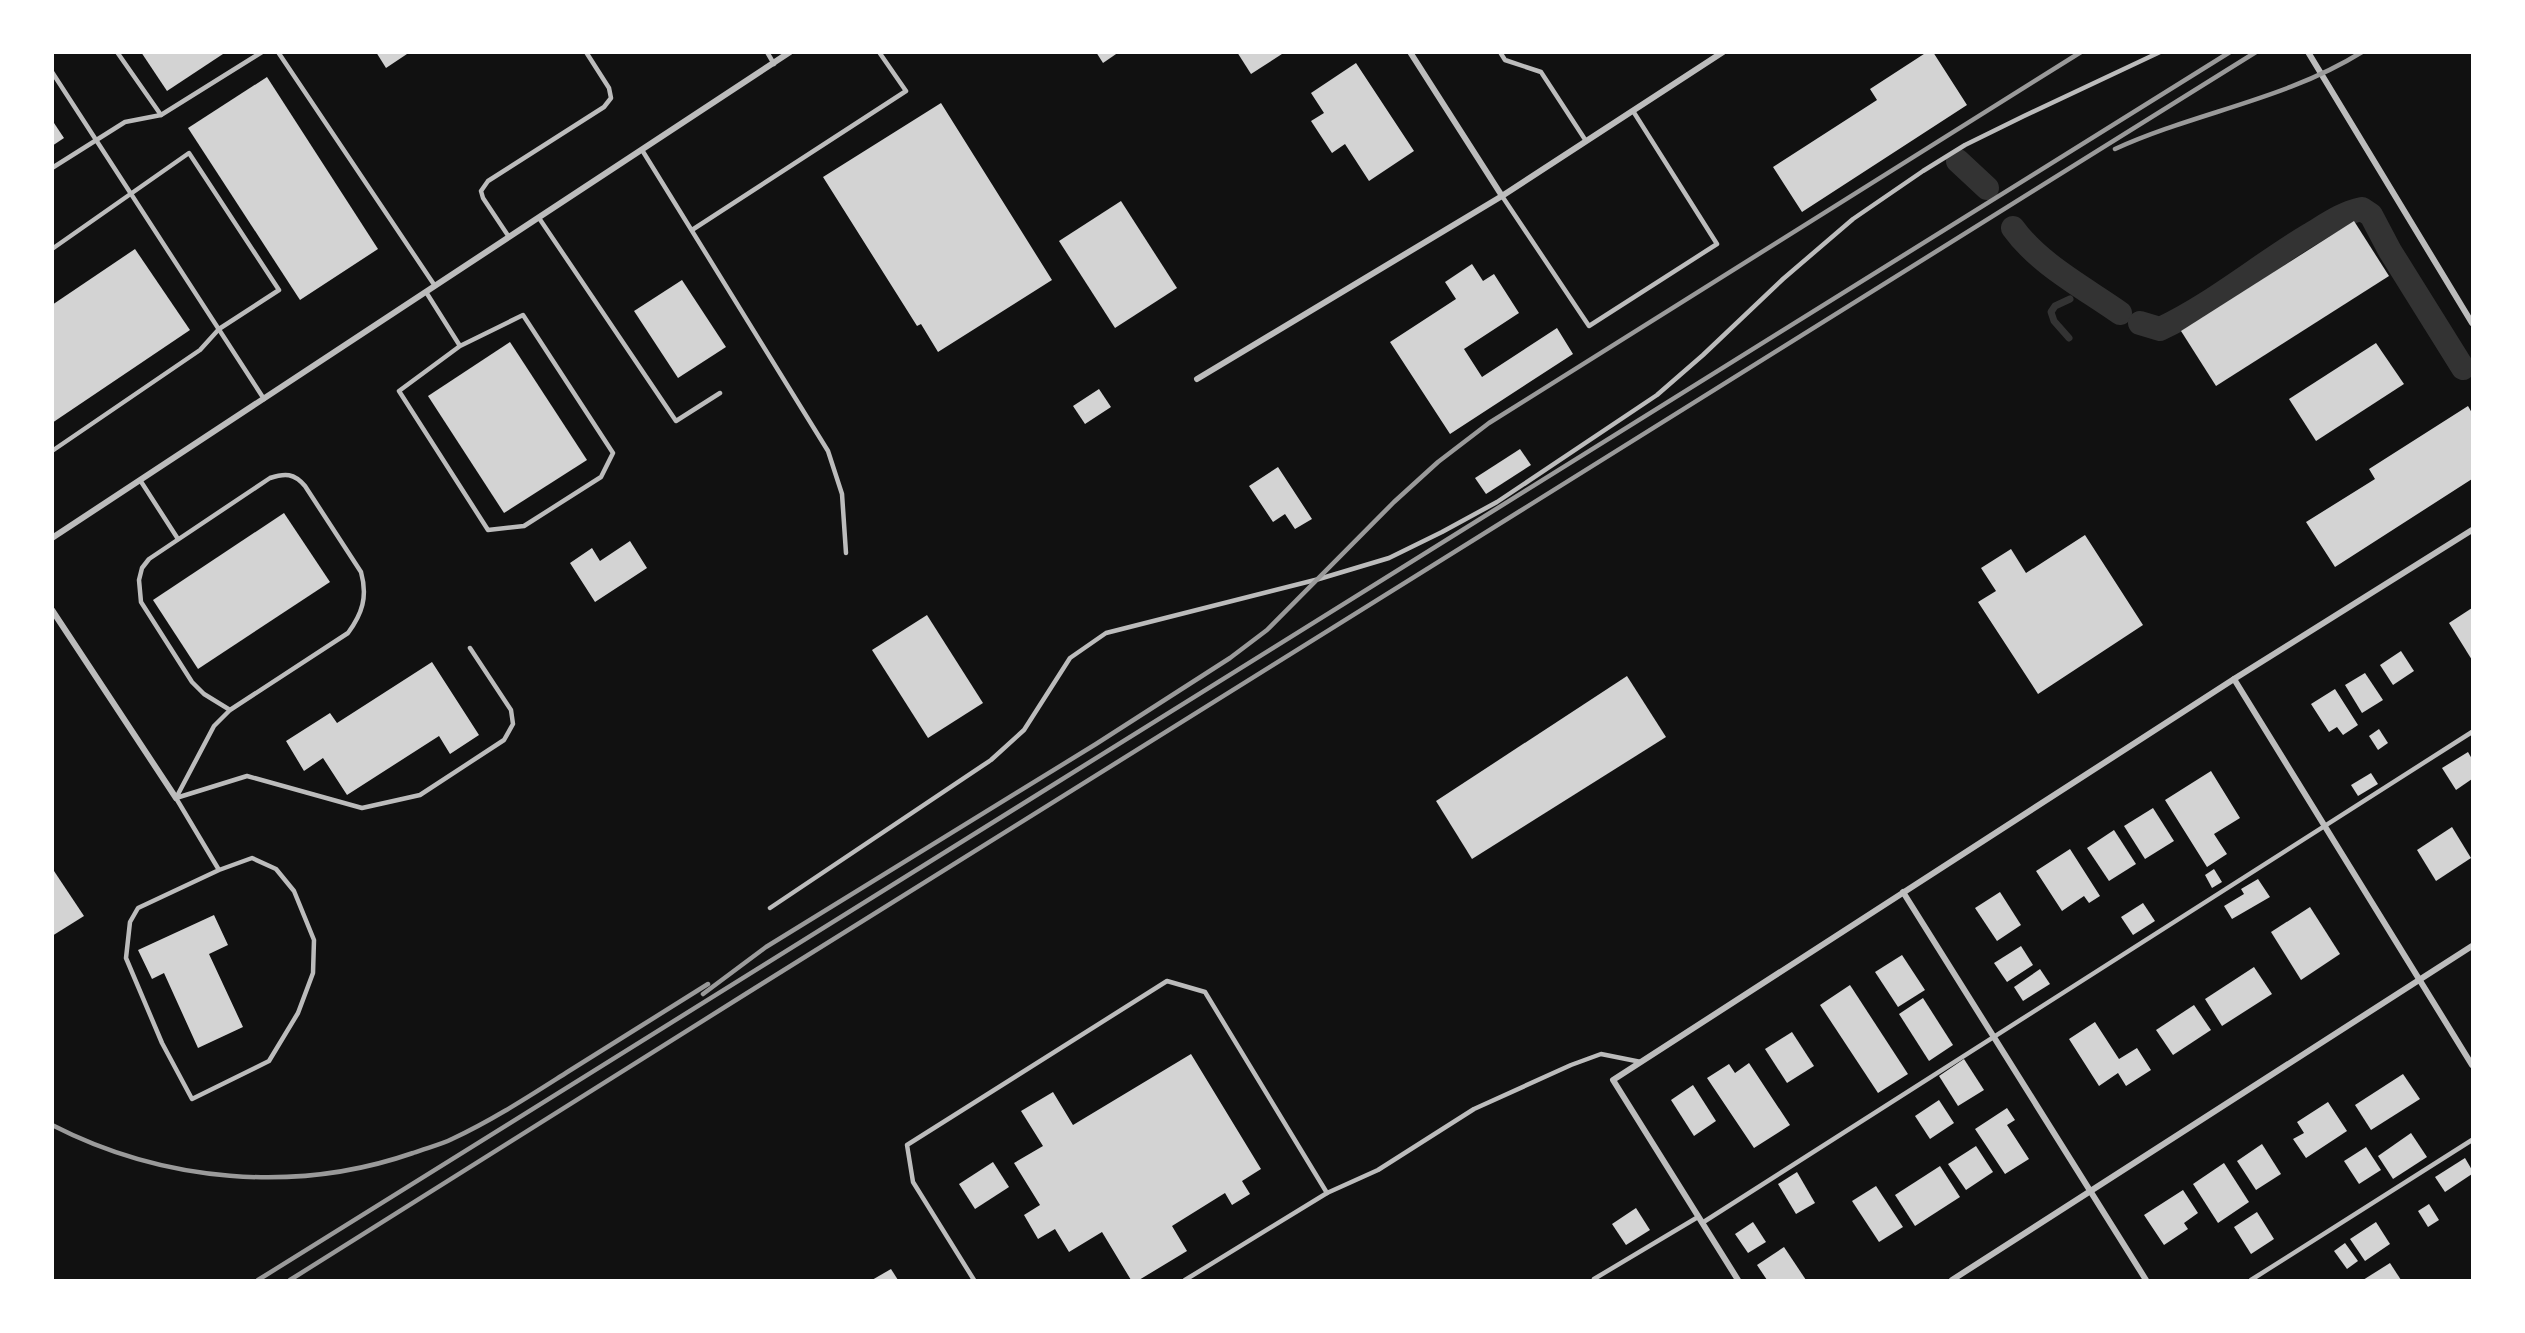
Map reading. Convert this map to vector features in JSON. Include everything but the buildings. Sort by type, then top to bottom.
[{"type":"street","points":[[52,538],[790,52]]},
{"type":"street","points":[[1410,52],[1502,196]]},
{"type":"street","points":[[1197,379],[1502,196],[1723,52]]},
{"type":"street","points":[[2308,52],[2472,323]]},
{"type":"street","points":[[1738,1281],[1613,1080],[2234,679],[2472,530]]},
{"type":"street","points":[[52,610],[176,798]]},
{"type":"street","points":[[2234,679],[2472,1065]]},
{"type":"street","points":[[1903,892],[2146,1281]]},
{"type":"street","points":[[1952,1281],[2472,946]]},
{"type":"lane","points":[[117,52],[161,115]]},
{"type":"lane","points":[[52,168],[125,122],[161,115],[262,52]]},
{"type":"lane","points":[[278,52],[435,286]]},
{"type":"lane","points":[[509,237],[483,198],[481,190],[488,181],[604,106],[611,98],[609,88],[586,52]]},
{"type":"lane","points":[[767,52],[774,63]]},
{"type":"lane","points":[[692,230],[906,91],[879,52]]},
{"type":"lane","points":[[1500,52],[1505,60],[1541,72],[1586,141]]},
{"type":"lane","points":[[770,908],[991,760],[1024,730],[1070,658],[1106,633],[1318,579],[1389,558],[1451,528],[1497,502],[1657,395],[1783,279],[1853,219],[1923,171],[1965,145],[2160,52]]},
{"type":"lane","points":[[52,72],[264,399]]},
{"type":"lane","points":[[1502,196],[1589,326],[1717,244],[1633,111]]},
{"type":"lane","points":[[642,150],[828,451],[842,494],[846,553]]},
{"type":"lane","points":[[52,249],[189,153],[279,290],[219,329],[200,350],[52,451]]},
{"type":"lane","points":[[539,218],[676,421],[720,393]]},
{"type":"lane","points":[[426,292],[460,346]]},
{"type":"lane","points":[[523,315],[613,453],[601,477],[524,526],[488,530],[399,392],[460,346],[523,315]]},
{"type":"lane","points":[[176,798],[214,726],[231,710],[348,633],[357,620],[364,602],[361,572],[305,486],[292,474],[270,478],[149,559],[142,568],[139,580],[141,602],[192,682],[204,694],[231,710]]},
{"type":"lane","points":[[140,480],[178,539]]},
{"type":"lane","points":[[176,798],[247,776],[362,808],[420,795],[504,740],[513,724],[511,710],[470,648]]},
{"type":"lane","points":[[1594,1279],[1700,1220],[1994,1037],[2472,732]]},
{"type":"lane","points":[[176,798],[219,870]]},
{"type":"lane","points":[[252,858],[276,868],[294,891],[304,910],[314,940],[313,973],[298,1013],[269,1061],[192,1099],[162,1043],[126,958],[130,922],[138,908],[219,870],[252,858]]},
{"type":"lane","points":[[974,1281],[913,1182],[907,1145],[1167,981],[1205,992],[1327,1193]]},
{"type":"lane","points":[[1185,1281],[1327,1193],[1378,1170],[1474,1109],[1571,1065],[1601,1054],[1641,1062]]},
{"type":"lane","points":[[2251,1281],[2472,1140]]},
{"type":"waterway","points":[[1958,161],[1987,188]]},
{"type":"waterway","points":[[2140,323],[2160,329],[2180,319],[2328,223],[2362,209],[2371,215],[2390,251],[2463,368]]},
{"type":"waterway","points":[[2013,228],[2035,253],[2120,313]]},
{"type":"waterway","points":[[2069,338],[2054,321],[2051,312],[2055,306],[2070,299]]},
{"type":"railway","points":[[703,994],[766,947],[1096,744],[1230,658],[1267,630],[1394,502],[1438,462],[1489,423],[2081,52]]},
{"type":"railway","points":[[258,1280],[2230,52]]},
{"type":"railway","points":[[290,1280],[2256,52]]},
{"type":"railway","points":[[2115,149],[2302,82],[2362,52]]},
{"type":"railway","points":[[52,1125],[95,1144],[139,1159],[184,1170],[230,1176],[276,1177],[322,1174],[368,1166],[443,1143],[482,1124],[708,984]]}]
